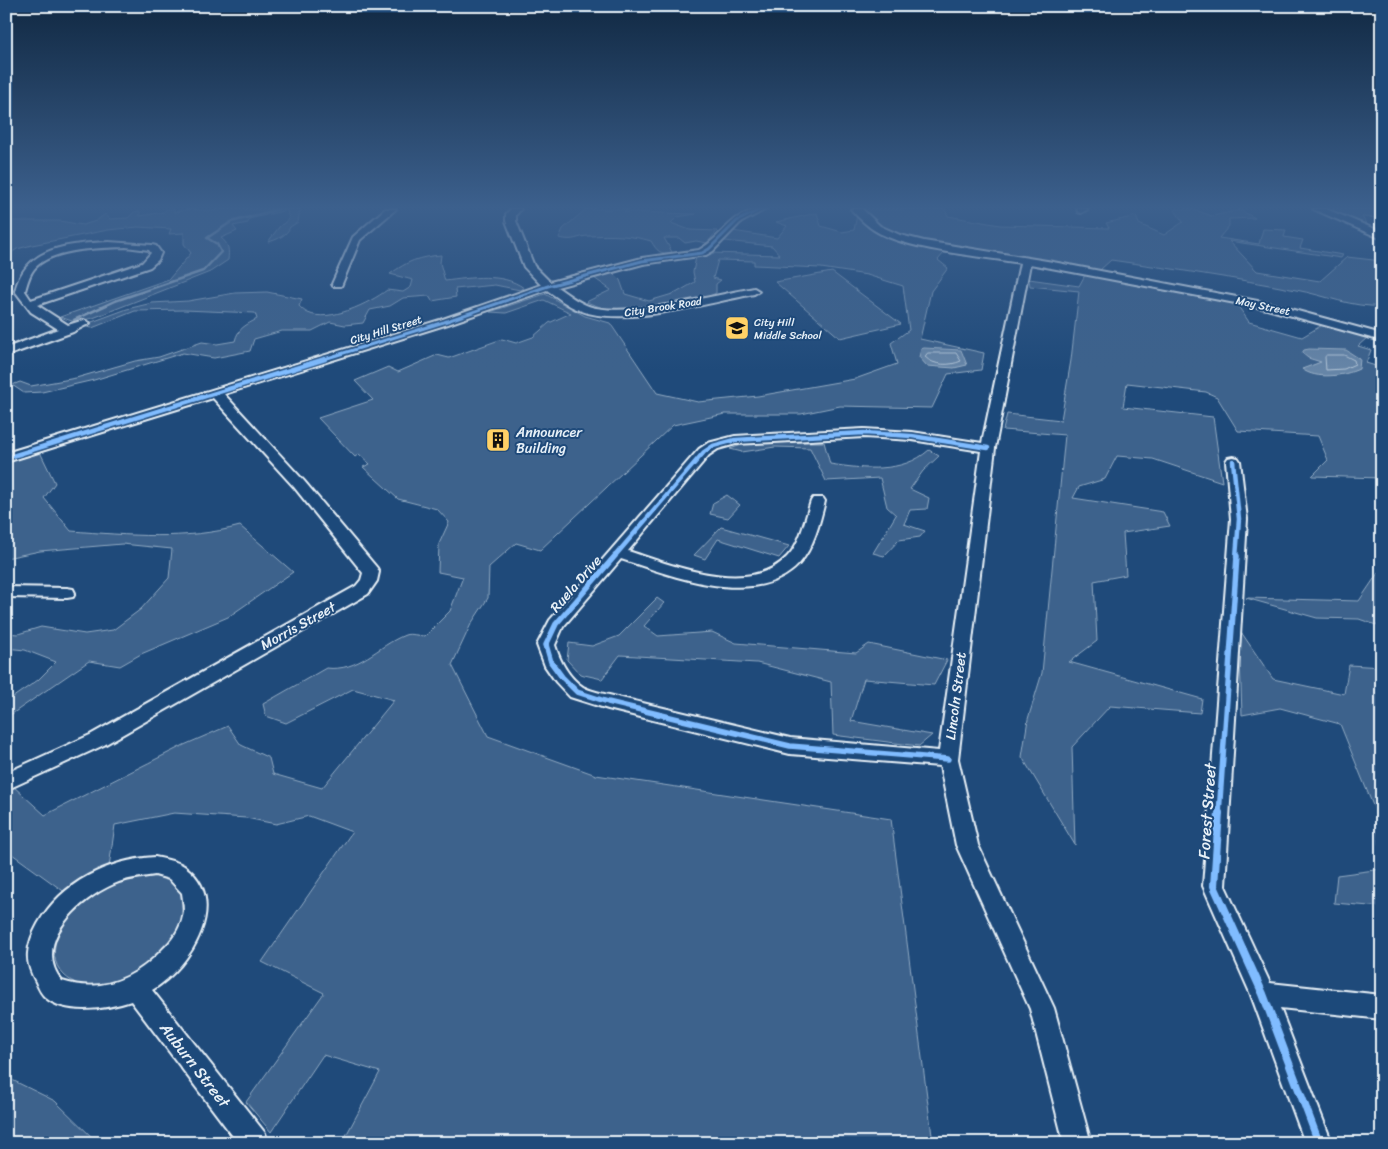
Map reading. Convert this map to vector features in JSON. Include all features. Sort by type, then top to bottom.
[{"type":"street","points":[[34,263],[23,281],[20,291],[29,304],[68,330]]},
{"type":"street","points":[[29,304],[132,270],[149,263]]},
{"type":"street","points":[[337,284],[346,263]]},
{"type":"street","name":"City Brook Road","points":[[527,263],[529,267],[548,286],[583,308],[606,313],[620,314],[647,311],[754,291]]},
{"type":"street","name":"City Hill Street","points":[[6,458],[444,322],[548,286],[636,263]]},
{"type":"street","name":"Lincoln Street","points":[[1024,263],[988,448],[948,759],[967,845],[1042,1008],[1078,1143]]},
{"type":"street","name":"May Street","points":[[1039,263],[1268,306],[1382,338]]},
{"type":"street","points":[[6,352],[84,323]]},
{"type":"street","name":"Morris Street","points":[[6,782],[97,740],[362,590],[368,581],[371,572],[299,484],[216,393]]},
{"type":"street","name":"Ruela Drive","points":[[948,759],[790,746],[608,702],[578,692],[562,678],[551,662],[546,645],[556,624],[704,452],[724,442],[745,439],[887,433],[988,448]]},
{"type":"street","name":"Forest Street","points":[[1233,462],[1239,519],[1214,886],[1264,994],[1318,1143]]},
{"type":"street","points":[[618,553],[706,579],[736,582],[762,579],[782,571],[793,561],[808,536],[818,502]]},
{"type":"street","points":[[6,592],[67,593]]},
{"type":"street","points":[[142,866],[155,866],[176,872],[193,889],[195,918],[178,951],[163,967],[135,987],[114,994],[86,999],[55,990],[40,970],[39,957],[45,934],[53,920],[71,899],[84,889],[109,875],[142,866]]},
{"type":"street","name":"Auburn Street","points":[[135,987],[255,1143]]},
{"type":"street","points":[[1264,994],[1382,1006]]},
{"type":"shaded area","points":[[183,263],[224,263],[210,272],[93,318],[75,322],[60,317],[169,279]]},
{"type":"shaded area","points":[[409,263],[440,263],[445,281],[486,277],[506,280],[524,288],[520,290],[495,285],[455,289],[456,297],[432,301],[429,296],[403,298],[390,306],[370,310],[363,323],[345,325],[330,322],[312,331],[282,331],[254,339],[250,351],[214,358],[183,353],[94,380],[42,392],[24,393],[12,385],[20,382],[31,386],[76,378],[135,361],[159,357],[202,342],[217,344],[235,341],[240,330],[257,319],[255,313],[184,310],[135,311],[92,328],[81,326],[127,309],[152,303],[188,301],[235,293],[267,292],[302,299],[299,306],[308,313],[317,315],[338,314],[360,306],[387,290],[403,292],[411,287],[413,280],[390,274]]},
{"type":"shaded area","points":[[695,263],[717,263],[713,278],[721,280],[716,284],[716,293],[707,297],[632,310],[609,310],[586,302],[611,290],[594,278],[612,272],[620,280],[625,294],[649,301],[676,293],[695,282],[693,272]]},
{"type":"shaded area","points":[[754,263],[941,263],[948,268],[931,291],[920,339],[984,353],[981,370],[948,374],[932,408],[840,406],[801,414],[725,414],[673,425],[540,550],[516,543],[489,567],[488,598],[471,624],[452,665],[488,736],[596,775],[891,819],[933,1143],[342,1143],[380,1072],[323,1055],[271,1132],[246,1102],[324,993],[262,962],[352,832],[309,816],[276,824],[246,818],[174,813],[115,825],[109,867],[66,893],[12,854],[6,857],[6,789],[13,786],[45,815],[184,745],[228,726],[241,745],[269,758],[273,774],[322,788],[394,700],[353,689],[286,723],[266,716],[263,704],[326,668],[338,668],[358,662],[405,635],[425,636],[450,611],[463,577],[438,572],[439,544],[449,522],[437,509],[398,499],[363,467],[370,464],[359,454],[355,457],[318,418],[373,400],[355,381],[388,367],[398,372],[437,355],[449,358],[502,339],[516,343],[533,337],[549,323],[571,313],[544,300],[506,313],[490,312],[545,294],[585,316],[610,323],[657,393],[698,402],[758,396],[855,379],[897,364],[891,343],[909,330],[903,286],[867,275],[821,268],[754,265]]},
{"type":"shaded area","points":[[1021,263],[1108,263],[1101,269],[1100,276],[1236,303],[1249,322],[1302,337],[1324,324],[1368,337],[1358,346],[1371,350],[1366,363],[1382,368],[1382,478],[1312,476],[1328,460],[1318,436],[1238,431],[1217,397],[1206,392],[1127,383],[1123,407],[1213,417],[1222,482],[1153,459],[1117,456],[1105,479],[1079,487],[1073,498],[1163,512],[1170,526],[1123,533],[1126,575],[1094,581],[1097,641],[1069,662],[1202,699],[1200,713],[1110,706],[1072,747],[1075,845],[1022,757],[1028,719],[1042,673],[1065,435],[1003,430],[1007,414],[1061,420],[1071,360],[1079,291],[1030,286],[1029,279],[1079,286],[1085,275]]},
{"type":"shaded area","points":[[1128,263],[1249,263],[1257,271],[1320,281],[1341,263],[1382,263],[1382,306],[1360,305],[1307,292]]},
{"type":"shaded area","points":[[832,272],[901,324],[840,338],[775,282]]},
{"type":"shaded area","points":[[750,442],[824,442],[830,464],[869,468],[882,468],[907,463],[929,450],[939,456],[923,471],[910,489],[929,498],[927,509],[910,510],[904,524],[925,531],[920,537],[899,540],[884,556],[873,553],[896,515],[887,507],[880,478],[826,481],[810,448],[775,447],[742,452],[730,449]]},
{"type":"shaded area","points":[[40,452],[55,483],[44,498],[71,531],[156,536],[198,534],[240,526],[293,572],[228,617],[141,654],[120,666],[89,661],[6,718],[6,702],[38,680],[56,662],[25,650],[6,648],[6,633],[18,634],[41,627],[85,634],[113,630],[141,609],[169,578],[172,549],[122,544],[40,551],[6,558],[6,463]]},
{"type":"shaded area","points":[[727,495],[740,505],[728,518],[710,514],[713,503]]},
{"type":"shaded area","points":[[721,527],[789,546],[779,558],[718,539],[705,559],[694,555]]},
{"type":"shaded area","points":[[1382,567],[1382,627],[1359,619],[1317,618],[1246,598],[1359,601]]},
{"type":"shaded area","points":[[657,598],[664,603],[644,626],[658,636],[712,632],[736,643],[856,653],[869,644],[947,660],[934,685],[864,679],[851,721],[932,735],[919,746],[833,735],[831,682],[757,663],[620,655],[602,679],[580,674],[567,660],[569,643],[592,646],[619,636]]},
{"type":"shaded area","points":[[1239,629],[1273,679],[1344,694],[1349,665],[1382,667],[1382,856],[1374,808],[1340,724],[1280,708],[1242,715]]},
{"type":"shaded area","points":[[1382,869],[1382,907],[1334,903],[1337,875]]},
{"type":"shaded area","points":[[150,875],[177,884],[184,893],[186,901],[182,928],[176,939],[154,964],[127,978],[104,985],[93,986],[71,981],[57,966],[55,956],[55,945],[64,923],[79,905],[94,893],[125,879]]},
{"type":"shaded area","points":[[6,1077],[55,1101],[98,1143],[6,1143]]},
{"type":"water","points":[[921,349],[961,350],[967,365],[954,368],[927,366],[919,357]]},
{"type":"water","points":[[1304,350],[1346,350],[1360,359],[1359,369],[1346,374],[1315,375],[1302,369],[1321,362],[1308,358],[1302,353]]},
{"type":"waterway","points":[[74,320],[115,301],[203,271],[211,263]]},
{"type":"waterway","points":[[6,348],[20,341]]},
{"type":"cycle path","points":[[6,458],[444,322],[548,286],[636,263]]},
{"type":"cycle path","points":[[948,759],[790,746],[608,702],[577,692],[562,677],[551,662],[546,645],[556,624],[704,452],[713,446],[735,440],[864,433],[912,436],[988,448]]},
{"type":"cycle path","points":[[1233,461],[1239,519],[1214,886],[1263,994],[1319,1143]]},
{"type":"place","name":"City Hill Middle School","points":[[737,328]]},
{"type":"place","name":"Announcer Building","points":[[498,440]]}]
